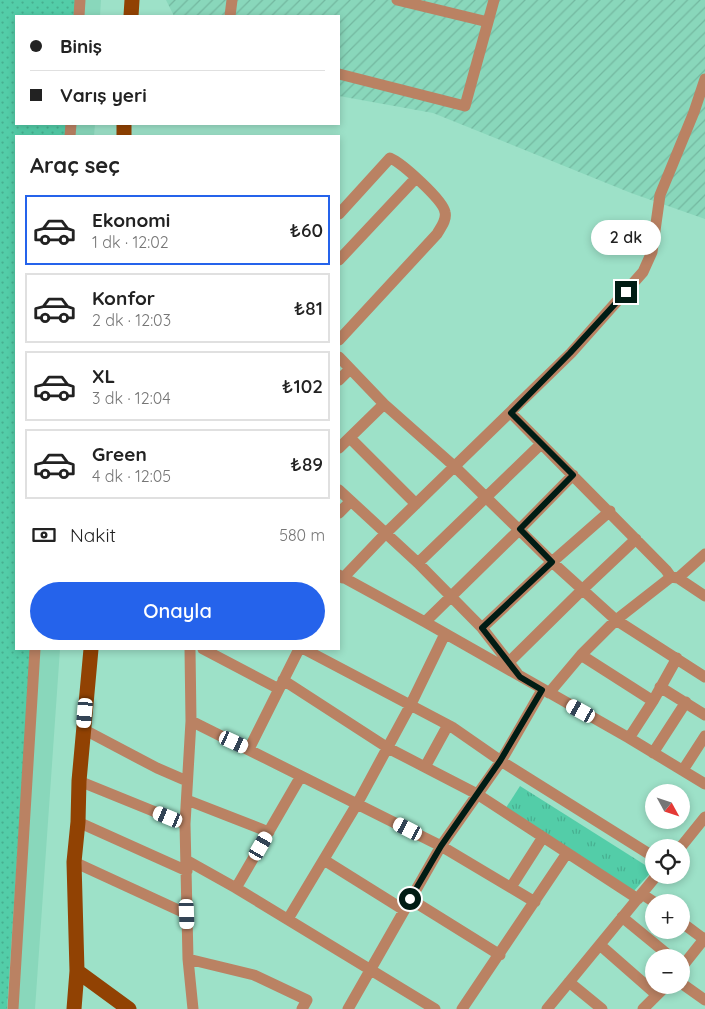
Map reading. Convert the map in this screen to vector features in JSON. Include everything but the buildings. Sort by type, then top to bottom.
[{"type":"main road","points":[[131,15],[132,0]]},
{"type":"main road","points":[[74,1009],[77,972],[74,862],[83,729],[91,650]]},
{"type":"main road","points":[[77,972],[127,1008]]},
{"type":"street","points":[[79,15],[80,0]]},
{"type":"street","points":[[230,15],[232,0]]},
{"type":"street","points":[[397,0],[488,22]]},
{"type":"street","points":[[340,74],[465,106],[494,0]]},
{"type":"street","points":[[705,79],[694,112],[660,195],[652,252],[644,272],[570,353],[511,413],[341,576],[629,738],[705,784]]},
{"type":"street","points":[[340,213],[390,158],[416,178],[442,203],[446,214],[444,224],[437,234],[340,339]]},
{"type":"street","points":[[340,259],[416,178]]},
{"type":"street","points":[[340,358],[384,404],[454,466],[552,562],[616,620],[705,677]]},
{"type":"street","points":[[340,379],[350,369]]},
{"type":"street","points":[[340,447],[384,404]]},
{"type":"street","points":[[511,413],[610,511],[666,570],[705,596]]},
{"type":"street","points":[[350,438],[416,504]]},
{"type":"street","points":[[418,562],[541,444]]},
{"type":"street","points":[[425,622],[573,475]]},
{"type":"street","points":[[340,491],[418,562],[482,628],[520,677]]},
{"type":"street","points":[[340,511],[350,501]]},
{"type":"street","points":[[482,628],[610,511]]},
{"type":"street","points":[[509,662],[636,539]]},
{"type":"street","points":[[348,1009],[441,846],[546,692],[616,620],[705,554]]},
{"type":"street","points":[[288,919],[357,804],[388,748],[445,634]]},
{"type":"street","points":[[13,1009],[35,650]]},
{"type":"street","points":[[190,650],[191,721],[185,824],[188,959],[193,1009]]},
{"type":"street","points":[[205,650],[281,685],[388,748],[477,794],[567,853],[645,898]]},
{"type":"street","points":[[249,749],[298,650]]},
{"type":"street","points":[[306,650],[448,725],[500,761],[645,851]]},
{"type":"street","points":[[581,655],[653,700]]},
{"type":"street","points":[[629,738],[677,658]]},
{"type":"street","points":[[660,687],[705,715]]},
{"type":"street","points":[[653,753],[686,702]]},
{"type":"street","points":[[191,721],[441,846],[535,902]]},
{"type":"street","points":[[425,767],[448,725]]},
{"type":"street","points":[[83,729],[157,768],[187,781]]},
{"type":"street","points":[[683,770],[705,736]]},
{"type":"street","points":[[236,888],[301,776]]},
{"type":"street","points":[[79,781],[185,824]]},
{"type":"street","points":[[187,800],[269,832]]},
{"type":"street","points":[[687,839],[705,817]]},
{"type":"street","points":[[78,822],[236,888],[435,1009]]},
{"type":"street","points":[[511,887],[543,838]]},
{"type":"street","points":[[462,1009],[567,853]]},
{"type":"street","points":[[324,860],[404,910]]},
{"type":"street","points":[[74,862],[187,914]]},
{"type":"street","points":[[547,1009],[650,884]]},
{"type":"street","points":[[410,899],[500,955]]},
{"type":"street","points":[[622,917],[661,949]]},
{"type":"street","points":[[690,928],[705,938],[690,957]]},
{"type":"street","points":[[600,945],[657,995],[643,1009]]},
{"type":"street","points":[[188,959],[254,975],[307,1000],[302,1009]]},
{"type":"street","points":[[569,982],[602,1009]]},
{"type":"street","points":[[690,989],[705,1000]]},
{"type":"shaded area","points":[[0,0],[101,0],[100,15],[15,15],[15,125],[95,125],[94,135],[15,135],[15,650],[60,650],[35,1009],[0,1009]]},
{"type":"shaded area","points":[[166,0],[705,0],[705,219],[631,193],[433,113],[340,96],[340,15],[174,15]]},
{"type":"green space","points":[[0,0],[77,0],[75,15],[15,15],[15,125],[68,125],[67,135],[15,135],[15,650],[31,650],[7,1009],[0,1009]]},
{"type":"green space","points":[[520,786],[645,865],[645,879],[633,892],[502,814]]},
{"type":"route","points":[[410,899],[441,846],[500,761],[542,690],[520,677],[482,628],[552,562],[520,529],[573,475],[511,413],[626,292]]}]
